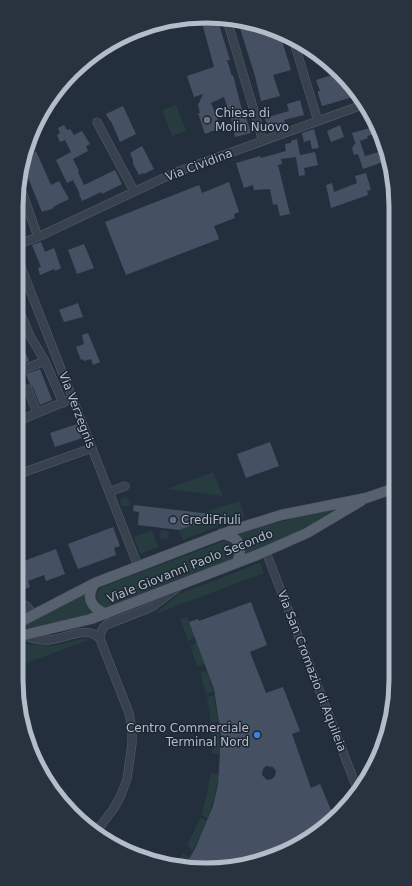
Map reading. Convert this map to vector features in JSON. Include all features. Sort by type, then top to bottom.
[{"type":"main road","name":"Viale Giovanni Paolo Secondo","points":[[23,620],[95,583],[247,524],[281,515],[366,498],[389,490]]},
{"type":"main road","name":"Viale Giovanni Paolo Secondo","points":[[23,636],[106,614],[266,552],[307,533],[366,498]]},
{"type":"main road","points":[[221,534],[234,537],[238,542],[240,549],[237,563]]},
{"type":"main road","points":[[95,583],[91,589],[90,600],[94,608],[106,614]]},
{"type":"street","points":[[228,25],[263,141]]},
{"type":"street","points":[[295,47],[318,121]]},
{"type":"street","name":"Via Cividina","points":[[23,242],[38,237],[134,191],[174,174],[359,106]]},
{"type":"street","points":[[97,122],[134,191]]},
{"type":"street","points":[[23,194],[38,237]]},
{"type":"street","name":"Via Verzegnis","points":[[23,272],[138,566]]},
{"type":"street","points":[[23,319],[30,336],[45,361],[63,403]]},
{"type":"street","points":[[23,369],[45,361]]},
{"type":"street","points":[[23,391],[28,389],[37,412]]},
{"type":"street","points":[[23,419],[73,399]]},
{"type":"street","points":[[23,473],[92,448]]},
{"type":"street","points":[[109,492],[125,486]]},
{"type":"street","name":"Via San Cromazio di Aquileia","points":[[266,552],[356,785]]},
{"type":"street","points":[[23,637],[48,640],[84,632],[106,625],[152,607],[184,583]]},
{"type":"street","points":[[23,604],[28,606],[33,615]]},
{"type":"street","points":[[99,828],[122,795],[128,779],[132,744],[132,728],[129,713],[100,638],[102,628],[106,625]]},
{"type":"street","points":[[84,632],[91,632],[100,638]]},
{"type":"green space","points":[[176,105],[186,131],[172,136],[162,110]]},
{"type":"green space","points":[[213,472],[223,496],[167,489]]},
{"type":"green space","points":[[127,497],[130,505],[122,507],[120,499]]},
{"type":"green space","points":[[239,501],[245,516],[183,540],[179,530],[220,515],[202,513]]},
{"type":"green space","points":[[340,507],[341,510],[261,549],[243,556],[235,536],[255,528]]},
{"type":"green space","points":[[152,530],[158,547],[140,554],[134,537]]},
{"type":"green space","points":[[161,530],[169,531],[168,539],[160,538]]},
{"type":"green space","points":[[224,541],[230,543],[236,552],[232,561],[108,608],[102,607],[97,601],[96,594],[102,587]]},
{"type":"green space","points":[[260,563],[264,573],[155,614],[179,594]]},
{"type":"green space","points":[[87,593],[94,613],[23,630],[23,626]]},
{"type":"green space","points":[[187,617],[195,637],[188,641],[180,619]]},
{"type":"green space","points":[[87,638],[88,640],[23,664],[23,644],[52,646]]},
{"type":"green space","points":[[197,643],[205,664],[197,666],[190,646]]},
{"type":"green space","points":[[207,671],[214,692],[206,694],[200,673]]},
{"type":"green space","points":[[214,695],[218,722],[211,722],[207,697]]},
{"type":"green space","points":[[219,725],[221,754],[212,753],[212,726]]},
{"type":"green space","points":[[211,773],[219,774],[208,818],[201,815]]},
{"type":"green space","points":[[200,818],[207,821],[193,850],[187,846]]},
{"type":"green space","points":[[183,853],[189,857],[186,862],[178,860]]},
{"type":"building","points":[[193,23],[202,23],[194,26]]},
{"type":"building","points":[[202,23],[219,23],[230,60],[227,60],[232,76],[233,75],[244,118],[246,117],[251,133],[235,137],[229,109],[224,97],[211,103],[218,120],[215,121],[218,129],[205,134],[198,113],[200,113],[198,105],[203,94],[194,97],[187,76],[214,67]]},
{"type":"building","points":[[239,27],[253,29],[282,40],[291,70],[273,75],[280,96],[261,101]]},
{"type":"building","points":[[333,75],[344,85],[353,97],[322,106],[318,94],[318,91],[320,91],[316,80]]},
{"type":"building","points":[[300,100],[304,115],[284,120],[285,123],[268,128],[265,118],[289,111],[287,104]]},
{"type":"building","points":[[123,106],[136,134],[120,142],[111,121],[106,114]]},
{"type":"building","points":[[64,125],[67,130],[70,129],[74,135],[82,131],[90,144],[86,146],[88,151],[73,159],[84,185],[115,170],[122,184],[102,194],[101,192],[82,201],[73,180],[67,183],[56,160],[71,152],[65,140],[60,142],[57,135],[60,133],[58,128]]},
{"type":"building","points":[[340,125],[344,137],[331,142],[327,131]]},
{"type":"building","points":[[371,128],[374,134],[367,136],[368,138],[360,141],[365,156],[381,152],[384,163],[363,169],[358,154],[354,155],[352,148],[356,142],[352,133]]},
{"type":"building","points":[[314,129],[319,148],[312,149],[310,140],[304,142],[302,133]]},
{"type":"building","points":[[297,139],[300,155],[315,152],[318,165],[304,168],[305,175],[299,176],[296,157],[281,159],[282,164],[278,165],[290,214],[280,216],[277,204],[273,205],[270,189],[254,190],[253,185],[244,188],[236,163],[260,156],[261,158],[286,151],[285,144],[291,143],[291,141]]},
{"type":"building","points":[[142,146],[154,169],[139,175],[133,164],[130,153]]},
{"type":"building","points":[[36,151],[51,185],[59,181],[69,199],[53,207],[54,208],[42,212],[26,174],[31,152],[32,154]]},
{"type":"building","points":[[366,173],[371,190],[367,191],[368,195],[331,208],[326,185],[332,183],[334,192],[357,183],[355,176]]},
{"type":"building","points":[[229,182],[239,212],[234,214],[235,218],[214,226],[219,239],[126,275],[105,222],[199,185],[202,193]]},
{"type":"building","points":[[41,242],[45,252],[54,248],[61,268],[55,271],[54,269],[40,275],[38,268],[41,267],[32,245]]},
{"type":"building","points":[[84,244],[94,268],[77,274],[68,250]]},
{"type":"building","points":[[78,303],[83,317],[64,322],[59,310]]},
{"type":"building","points":[[88,333],[100,362],[93,365],[91,359],[84,361],[83,359],[81,360],[76,347],[84,344],[82,335]]},
{"type":"building","points":[[23,346],[29,361],[23,364]]},
{"type":"building","points":[[40,369],[52,400],[40,405],[26,374]]},
{"type":"building","points":[[77,424],[82,438],[55,447],[50,433]]},
{"type":"building","points":[[270,442],[279,466],[246,478],[237,454]]},
{"type":"building","name":"CrediFriuli","points":[[134,505],[221,515],[179,530],[138,525],[139,512],[133,511]]},
{"type":"building","points":[[113,527],[120,546],[114,548],[116,555],[78,569],[68,544]]},
{"type":"building","points":[[56,549],[65,574],[46,581],[44,575],[28,581],[30,587],[23,590],[23,561]]},
{"type":"building","name":"Centro Commerciale Terminal Nord","points":[[251,602],[267,645],[250,652],[266,693],[283,687],[300,731],[292,734],[311,788],[320,784],[332,812],[308,832],[276,849],[253,857],[218,863],[187,862],[195,849],[213,806],[218,784],[221,736],[214,689],[189,622],[198,619],[199,621]],"holes":[[[266,766],[273,767],[276,771],[275,776],[272,779],[267,780],[262,775],[263,769]]]},
{"type":"place","name":"Chiesa di Molin Nuovo","points":[[207,120]]},
{"type":"place","name":"CrediFriuli","points":[[173,520]]},
{"type":"place","name":"Centro Commerciale Terminal Nord","points":[[257,735]]}]
